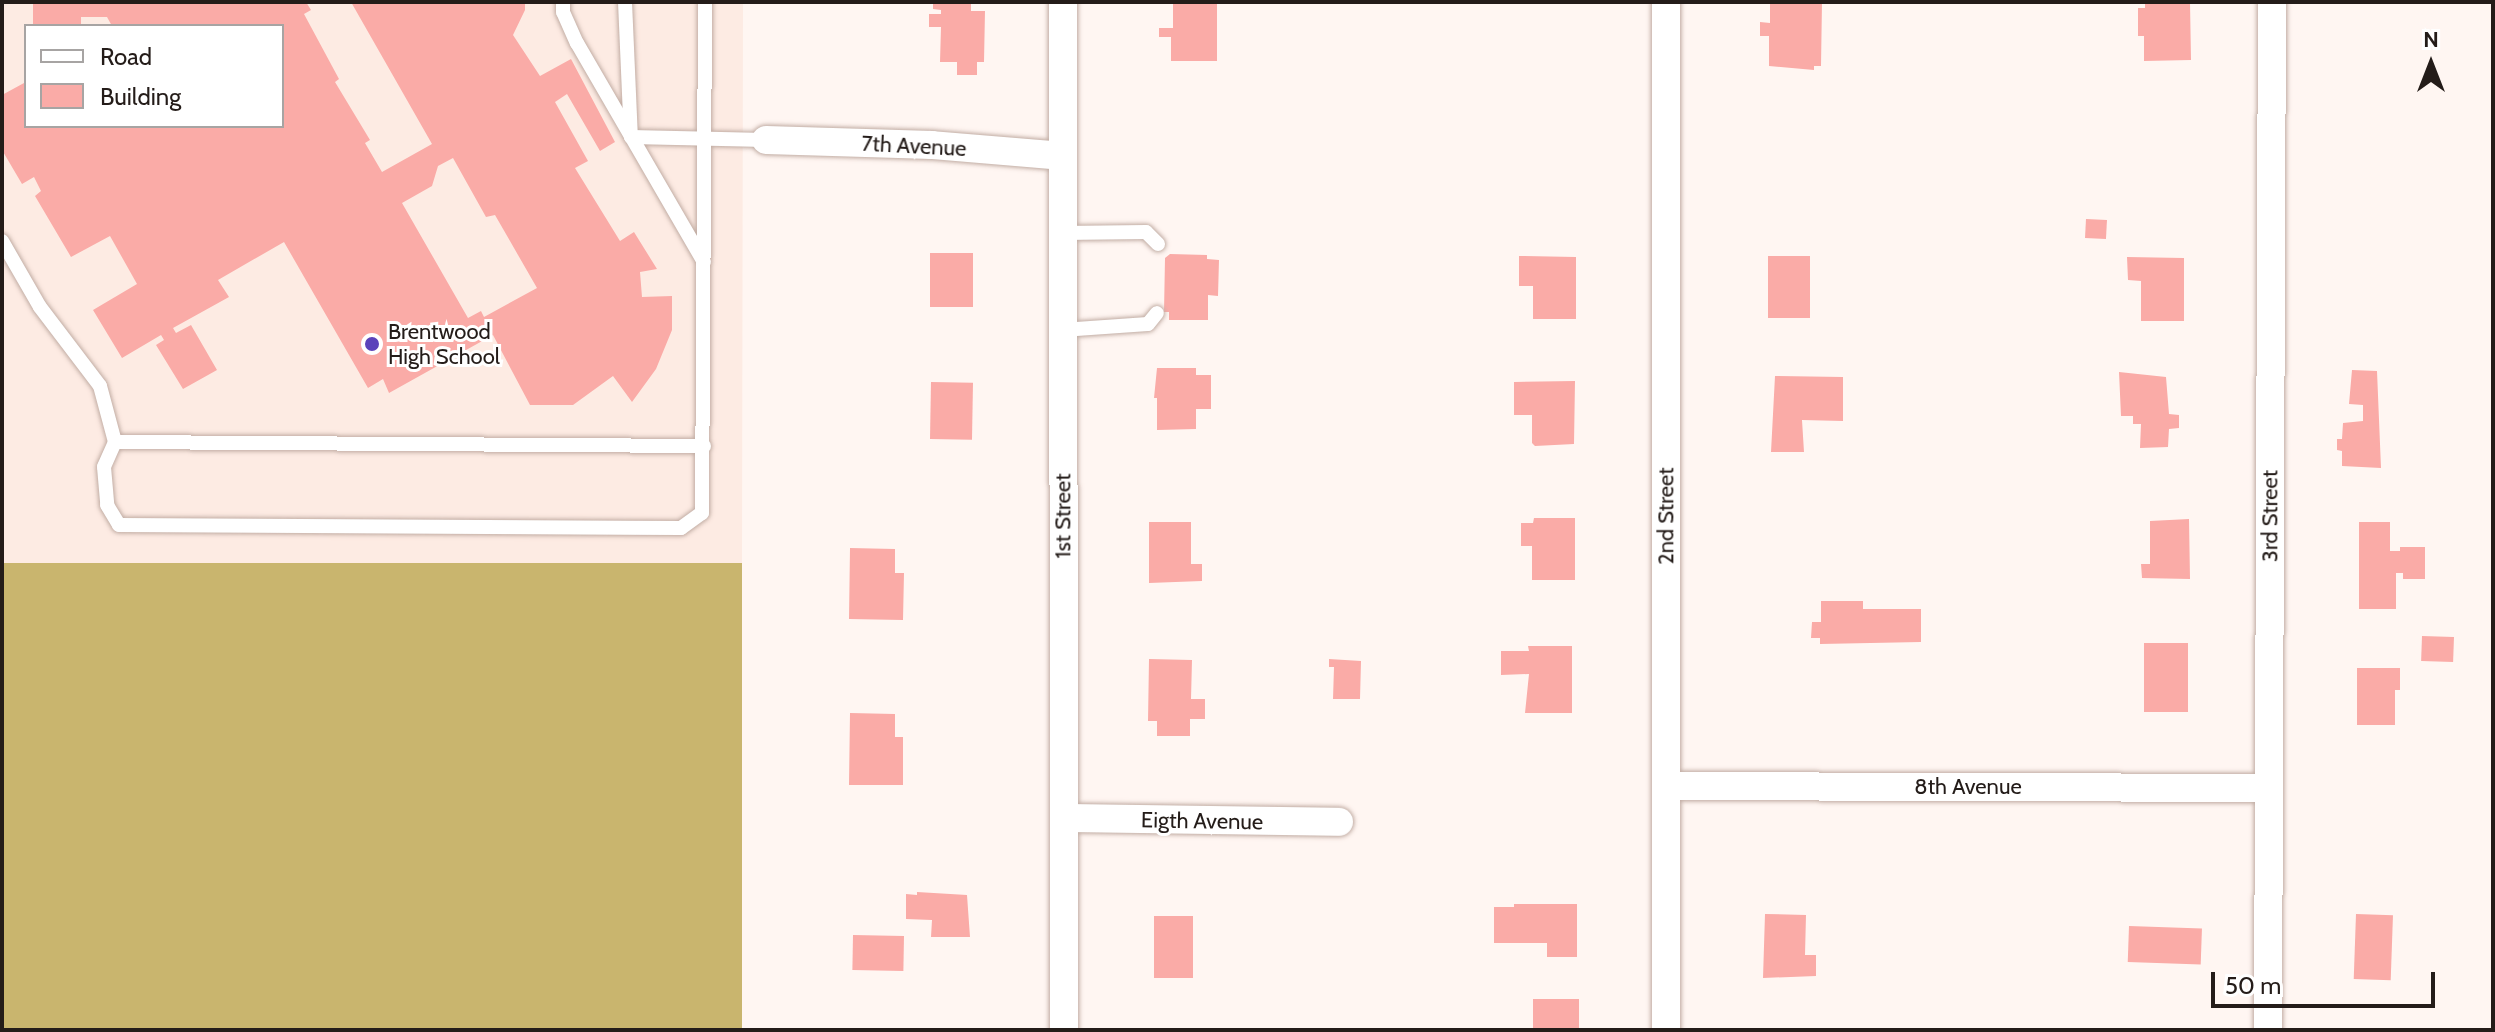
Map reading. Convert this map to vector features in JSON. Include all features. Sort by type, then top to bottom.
[{"type":"street","name":"1st Street","points":[[1063,2],[1064,1030]]},
{"type":"street","name":"2nd Street","points":[[1666,2],[1666,1030]]},
{"type":"street","name":"3rd Street","points":[[2268,1030],[2272,2]]},
{"type":"street","name":"7th Avenue","points":[[766,140],[932,145],[1062,156]]},
{"type":"street","name":"8th Avenue","points":[[1667,786],[2268,788]]},
{"type":"street","name":"Eigth Avenue","points":[[1065,818],[1339,822]]},
{"type":"lane","points":[[563,2],[563,12],[577,43],[704,263]]},
{"type":"lane","points":[[625,2],[631,137]]},
{"type":"lane","points":[[2,241],[40,307],[100,386],[115,442],[104,467],[107,505],[119,525],[681,528],[702,513],[705,2]]},
{"type":"lane","points":[[631,137],[766,140]]},
{"type":"lane","points":[[1062,233],[1146,232],[1156,237],[1158,244]]},
{"type":"lane","points":[[1062,330],[1148,324],[1157,313]]},
{"type":"lane","points":[[115,442],[704,446]]},
{"type":"shaded area","name":"Brentwood High School","points":[[2,2],[743,2],[742,567],[2,563]]},
{"type":"shaded area","points":[[2,563],[742,563],[742,1030],[2,1030]]},
{"type":"building","points":[[33,2],[306,2],[311,10],[304,14],[339,79],[335,82],[370,140],[365,143],[382,172],[432,144],[351,2],[525,2],[525,10],[513,35],[540,76],[571,59],[615,142],[600,151],[567,94],[555,102],[588,161],[575,168],[620,241],[634,232],[657,269],[640,272],[642,297],[672,296],[672,330],[656,369],[632,402],[613,376],[573,405],[530,405],[493,335],[389,393],[383,379],[368,388],[284,242],[218,280],[229,297],[173,328],[176,333],[191,325],[217,370],[183,389],[156,345],[164,340],[161,335],[122,358],[93,310],[137,284],[110,236],[71,257],[35,196],[41,191],[34,177],[22,184],[2,150],[2,95],[24,83],[24,128],[284,128],[284,24],[111,24],[107,17],[81,17],[81,24],[33,24]],"holes":[[[453,158],[486,217],[495,215],[537,288],[484,317],[481,311],[468,318],[402,203],[432,186],[438,166]]]},
{"type":"building","points":[[933,2],[971,2],[971,11],[985,11],[984,62],[977,62],[977,75],[957,75],[957,62],[940,62],[941,27],[929,27],[929,14],[941,14],[941,10],[933,9]]},
{"type":"building","points":[[1173,2],[1217,2],[1217,61],[1171,61],[1171,37],[1159,37],[1159,28],[1173,28]]},
{"type":"building","points":[[1770,2],[1822,2],[1821,66],[1814,66],[1814,70],[1769,66],[1769,36],[1760,36],[1760,22],[1770,23]]},
{"type":"building","points":[[2145,2],[2190,2],[2191,60],[2144,61],[2144,36],[2138,36],[2138,8],[2145,8]]},
{"type":"building","points":[[2086,219],[2107,220],[2106,239],[2085,238]]},
{"type":"building","points":[[930,253],[973,253],[973,307],[930,307]]},
{"type":"building","points":[[1170,254],[1207,255],[1207,259],[1219,260],[1218,296],[1208,295],[1208,320],[1169,320],[1169,312],[1164,312],[1165,258]]},
{"type":"building","points":[[1519,256],[1576,257],[1576,319],[1533,319],[1533,286],[1519,286]]},
{"type":"building","points":[[1768,256],[1810,256],[1810,318],[1768,318]]},
{"type":"building","points":[[2127,257],[2184,258],[2184,321],[2141,321],[2141,281],[2128,280]]},
{"type":"building","points":[[1157,368],[1196,368],[1196,375],[1211,375],[1211,409],[1196,409],[1196,429],[1157,430],[1157,398],[1154,398]]},
{"type":"building","points":[[2352,370],[2377,371],[2381,468],[2342,466],[2342,451],[2337,450],[2337,439],[2342,439],[2343,423],[2363,421],[2363,405],[2349,404]]},
{"type":"building","points":[[2119,372],[2166,377],[2169,414],[2179,415],[2179,428],[2169,429],[2168,447],[2140,448],[2141,424],[2133,424],[2133,416],[2121,416]]},
{"type":"building","points":[[1775,376],[1843,377],[1843,421],[1802,420],[1804,452],[1771,452]]},
{"type":"building","points":[[1575,381],[1574,444],[1535,446],[1532,443],[1532,415],[1514,415],[1514,382]]},
{"type":"building","points":[[931,382],[973,383],[972,440],[930,439]]},
{"type":"building","points":[[1534,518],[1575,518],[1575,580],[1532,580],[1532,546],[1521,546],[1521,523],[1533,523]]},
{"type":"building","points":[[2189,519],[2190,579],[2142,578],[2141,564],[2150,564],[2150,521]]},
{"type":"building","points":[[1149,522],[1191,522],[1191,564],[1202,564],[1202,581],[1149,583]]},
{"type":"building","points":[[2359,522],[2390,522],[2390,551],[2400,551],[2400,547],[2425,547],[2425,579],[2403,579],[2403,573],[2396,573],[2396,609],[2359,609]]},
{"type":"building","points":[[850,548],[895,549],[895,573],[904,573],[903,620],[849,619]]},
{"type":"building","points":[[1821,601],[1863,601],[1863,609],[1921,609],[1921,642],[1820,644],[1820,638],[1811,638],[1812,622],[1821,622]]},
{"type":"building","points":[[2422,636],[2454,637],[2453,662],[2421,661]]},
{"type":"building","points":[[2144,643],[2188,643],[2188,712],[2144,712]]},
{"type":"building","points":[[1528,646],[1572,646],[1572,713],[1525,713],[1529,674],[1501,675],[1501,651],[1529,651]]},
{"type":"building","points":[[1149,659],[1192,660],[1191,699],[1205,699],[1205,719],[1190,719],[1190,736],[1157,736],[1157,721],[1148,721]]},
{"type":"building","points":[[1329,659],[1361,661],[1360,699],[1333,699],[1334,667],[1329,667]]},
{"type":"building","points":[[2357,668],[2400,668],[2400,690],[2395,690],[2395,725],[2357,725]]},
{"type":"building","points":[[850,713],[895,714],[895,737],[903,737],[903,785],[849,785]]},
{"type":"building","points":[[917,892],[967,895],[970,937],[931,937],[932,920],[906,919],[906,894],[917,895]]},
{"type":"building","points":[[1514,904],[1577,904],[1577,957],[1547,957],[1547,943],[1494,943],[1494,907],[1514,907]]},
{"type":"building","points":[[1765,914],[1806,915],[1805,955],[1816,955],[1816,976],[1763,978]]},
{"type":"building","points":[[2356,914],[2393,915],[2391,980],[2354,979]]},
{"type":"building","points":[[1154,916],[1193,916],[1193,978],[1154,978]]},
{"type":"building","points":[[2129,926],[2202,929],[2201,965],[2128,962]]},
{"type":"building","points":[[853,935],[904,936],[903,971],[852,970]]},
{"type":"building","points":[[1533,999],[1579,999],[1579,1030],[1533,1030]]},
{"type":"place","name":"Brentwood High School","points":[[372,344]]}]
